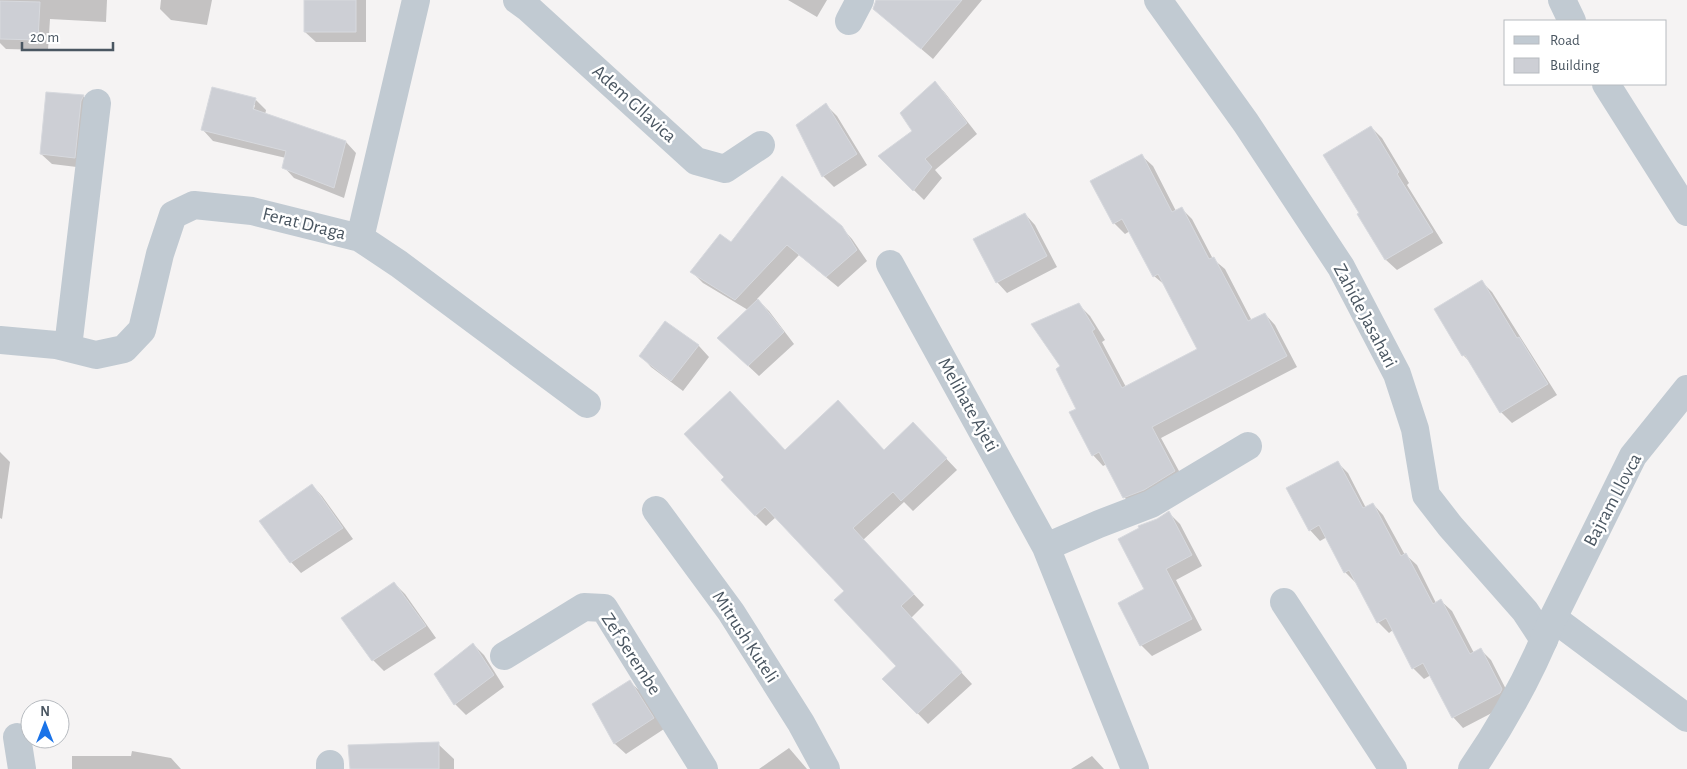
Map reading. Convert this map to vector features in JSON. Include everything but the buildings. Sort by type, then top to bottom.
[{"type":"street","points":[[360,238],[416,0]]},
{"type":"street","name":"Adem Gllavica","points":[[517,0],[696,161],[725,169],[761,146]]},
{"type":"street","name":"Zahide Jasahari","points":[[1158,0],[1246,123],[1341,268],[1397,374],[1415,429],[1426,495],[1450,526],[1525,611],[1548,629]]},
{"type":"street","points":[[1562,0],[1572,20]]},
{"type":"street","points":[[1607,85],[1687,212]]},
{"type":"street","points":[[68,348],[97,103]]},
{"type":"street","name":"Ferat Draga","points":[[0,340],[68,348],[96,354],[124,350],[142,330],[160,254],[173,215],[194,205],[252,211],[360,238],[399,264],[587,404]]},
{"type":"street","name":"Melihate Ajeti","points":[[890,264],[1046,547],[1135,769]]},
{"type":"street","name":"Bajram Llovca","points":[[1472,769],[1497,731],[1633,456],[1687,389]]},
{"type":"street","points":[[1046,547],[1151,504],[1248,446]]},
{"type":"street","name":"Mitrush Kuteli","points":[[656,510],[731,612],[801,723],[826,769]]},
{"type":"street","points":[[1284,602],[1393,769]]},
{"type":"street","name":"Zef Serembe","points":[[504,656],[584,607],[604,608],[704,769]]},
{"type":"street","points":[[1548,629],[1687,718]]},
{"type":"street","points":[[17,737],[22,769]]}]
